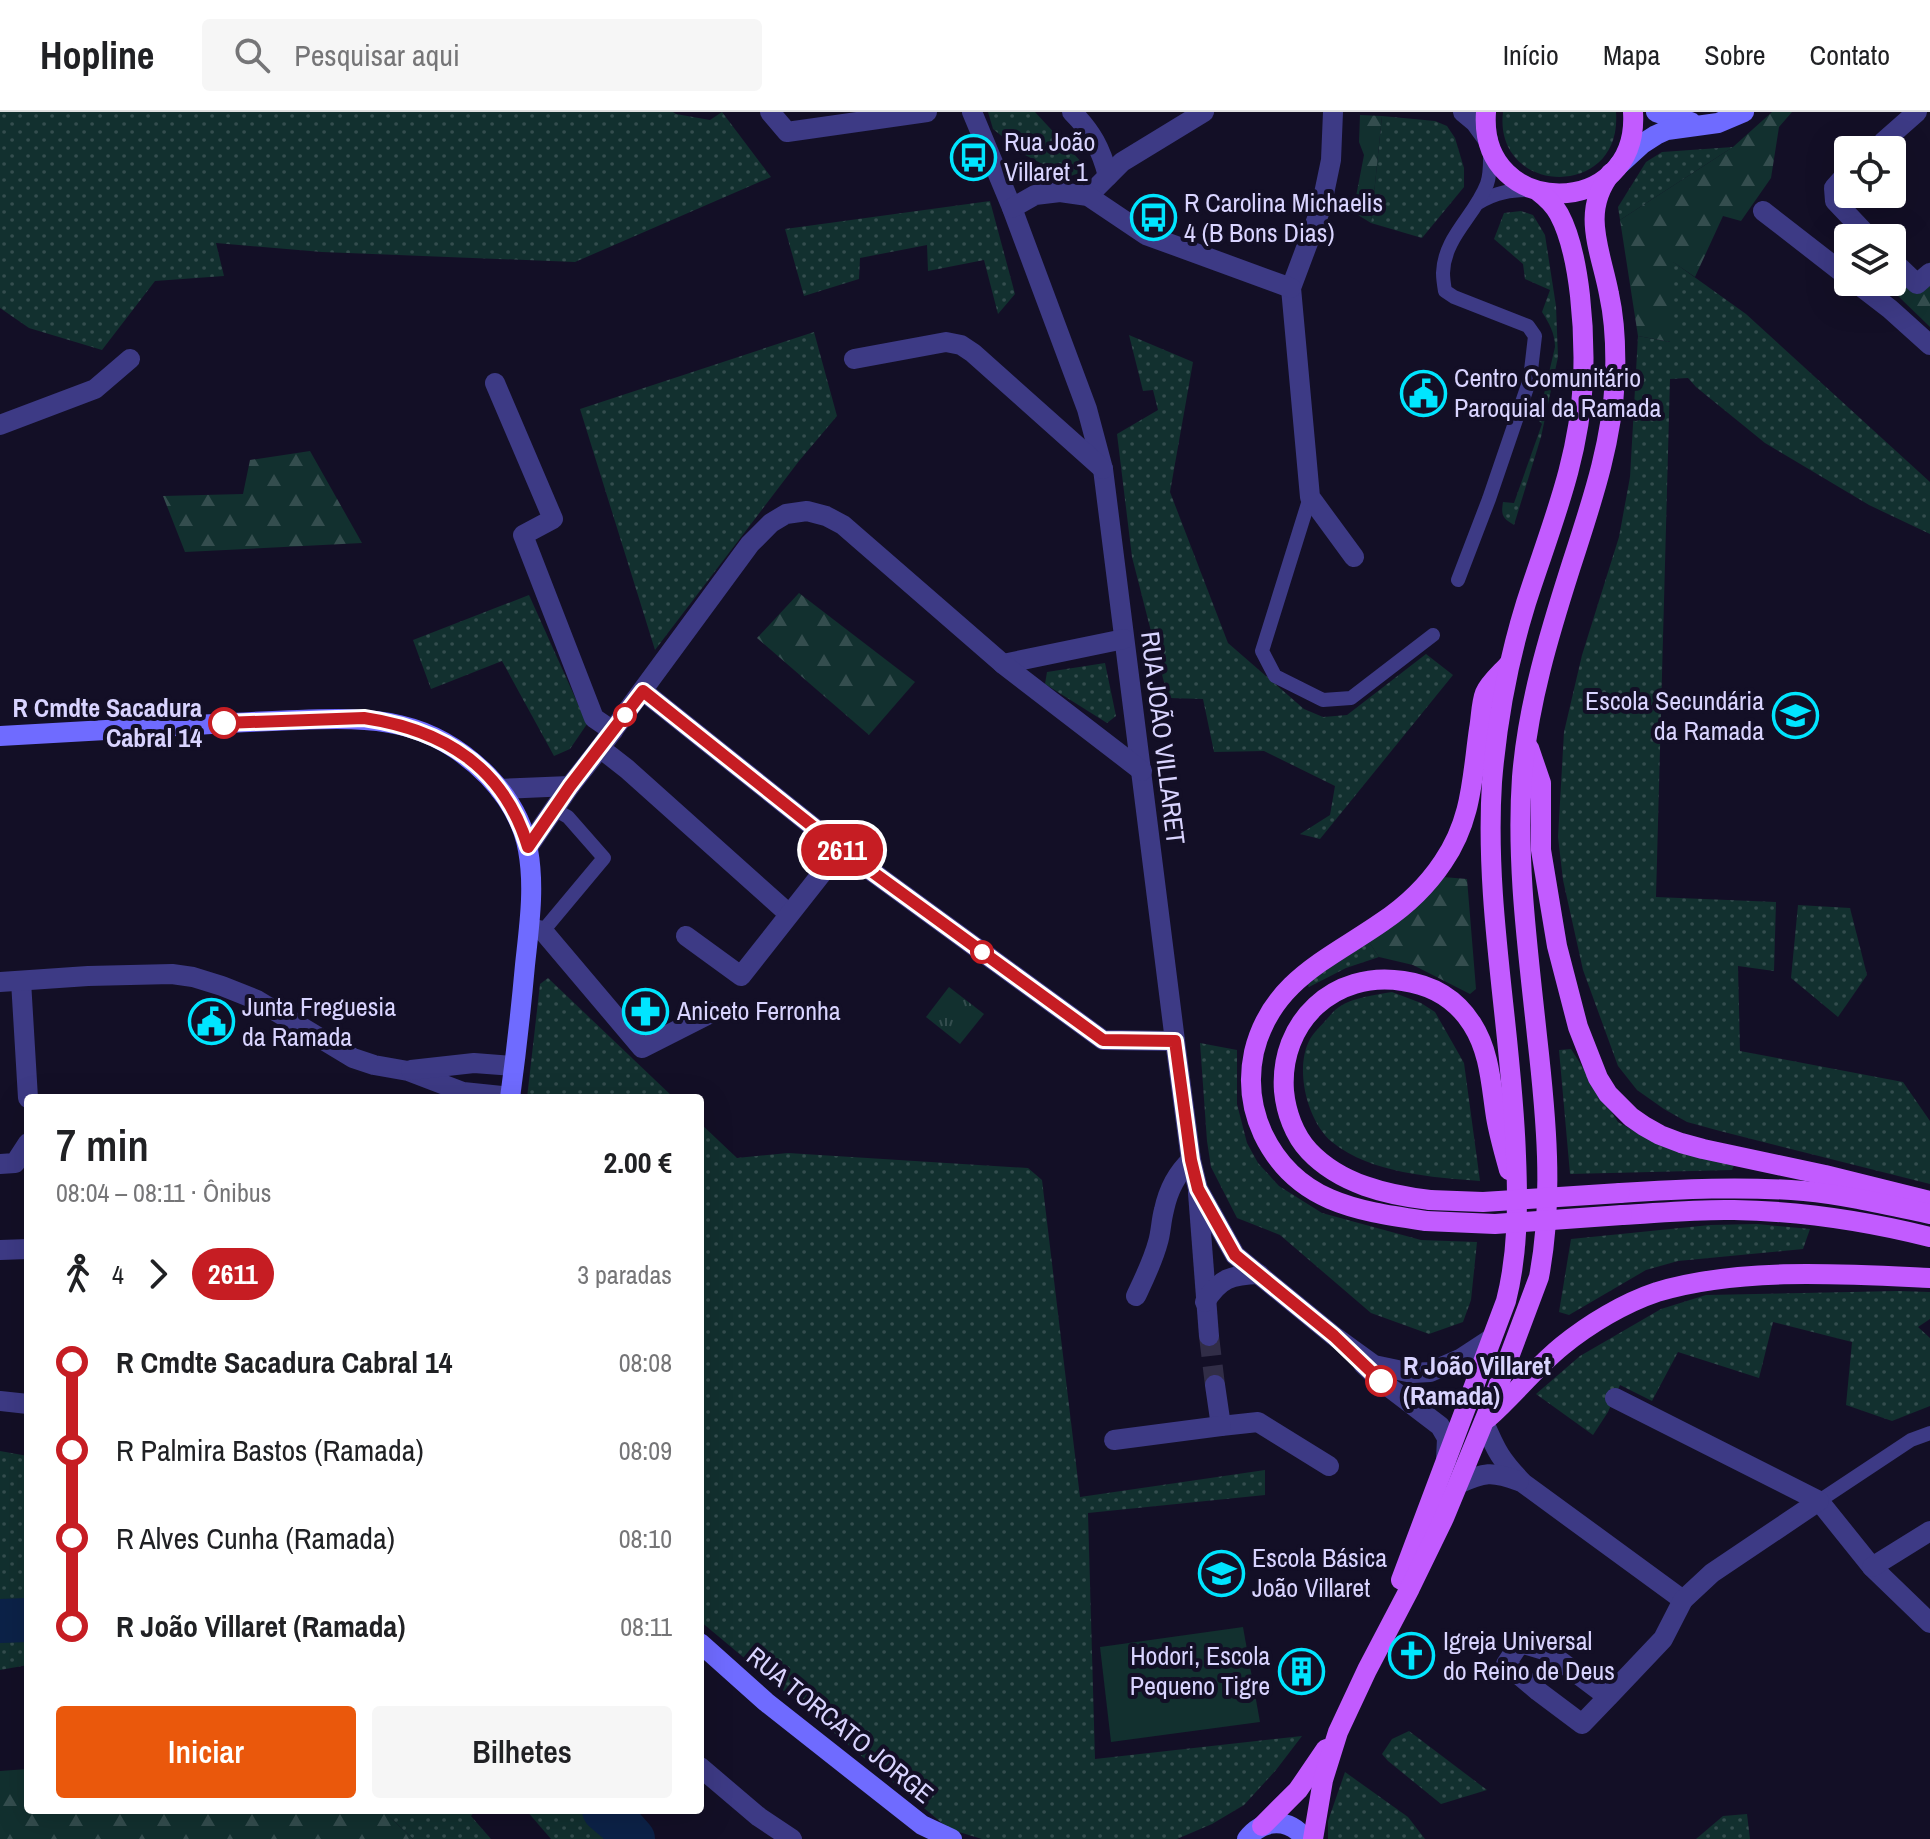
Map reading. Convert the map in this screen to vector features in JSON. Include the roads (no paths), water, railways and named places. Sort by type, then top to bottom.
[{"type":"main road","points":[[1367,1670],[1510,1284],[1517,1195],[1513,1094],[1493,897],[1491,812],[1495,751],[1510,662],[1571,468],[1581,403],[1581,312],[1570,243],[1554,206],[1507,173],[1489,143],[1486,112]]},
{"type":"main road","points":[[1313,1839],[1323,1780],[1338,1732],[1421,1567],[1458,1484],[1539,1277],[1544,1240],[1547,1160],[1520,861],[1526,739],[1543,659],[1590,508],[1608,438],[1615,377],[1613,321],[1594,218],[1599,192],[1629,145],[1633,112]]},
{"type":"main road","points":[[1656,112],[1707,124]]},
{"type":"main road","points":[[1536,191],[1558,195],[1577,193],[1597,184],[1656,135],[1667,130],[1718,123],[1744,112]]},
{"type":"main road","points":[[1510,662],[1485,694],[1470,802],[1459,836],[1441,865],[1400,909],[1325,957],[1294,982],[1263,1026],[1252,1061],[1252,1097],[1257,1120],[1271,1150],[1291,1175],[1335,1202],[1375,1214],[1426,1221],[1495,1224],[1622,1215],[1764,1211],[1846,1220],[1930,1237]]},
{"type":"main road","points":[[0,736],[364,718],[402,725],[444,742],[478,766],[508,799],[528,847],[536,930],[510,1094]]},
{"type":"main road","points":[[1526,739],[1541,783],[1541,850],[1557,946],[1578,1027],[1598,1078],[1608,1094],[1644,1126],[1681,1143],[1930,1201]]},
{"type":"main road","points":[[1517,1195],[1500,1138],[1486,1053],[1475,1028],[1457,1004],[1416,983],[1376,979],[1338,989],[1313,1008],[1294,1034],[1285,1066],[1285,1102],[1297,1136],[1308,1151],[1362,1186],[1430,1200],[1483,1202],[1706,1188],[1795,1190],[1849,1197],[1930,1214]]},
{"type":"main road","points":[[1484,1422],[1562,1345],[1630,1303],[1656,1293],[1700,1283],[1751,1277],[1842,1275],[1930,1278]]},
{"type":"main road","name":"RUA TORCATO JORGE","points":[[704,1647],[766,1702],[922,1825],[952,1839]]},
{"type":"main road","points":[[1250,1834],[1298,1790],[1338,1732]]},
{"type":"main road","points":[[1250,1834],[1275,1822],[1288,1824],[1305,1839]]},
{"type":"street","points":[[770,112],[787,132],[927,112]]},
{"type":"street","name":"RUA JOÃO VILLARET","points":[[972,112],[1012,208],[1087,409],[1103,469],[1175,1041],[1191,1160],[1198,1189],[1235,1255],[1374,1365],[1412,1373],[1430,1372],[1446,1366],[1492,1338]]},
{"type":"street","points":[[1072,112],[1088,127],[1103,156],[1108,176]]},
{"type":"street","points":[[1088,196],[1122,162],[1204,112]]},
{"type":"street","points":[[1333,112],[1331,160],[1321,208],[1291,288],[1310,497],[1354,557]]},
{"type":"street","points":[[1463,112],[1475,122],[1489,143]]},
{"type":"street","points":[[1890,136],[1917,112]]},
{"type":"street","points":[[1012,208],[1035,195],[1060,192],[1088,196],[1146,235],[1291,288]]},
{"type":"street","points":[[1842,208],[1857,224]]},
{"type":"street","points":[[1763,211],[1834,266]]},
{"type":"street","points":[[1906,268],[1924,278]]},
{"type":"street","points":[[1873,296],[1930,345]]},
{"type":"street","points":[[854,359],[946,342],[961,345],[1103,469]]},
{"type":"street","points":[[0,425],[95,389],[130,359]]},
{"type":"street","points":[[495,383],[553,519],[523,535],[594,718],[613,731]]},
{"type":"street","points":[[528,847],[750,544],[771,523],[786,514],[807,511],[843,525],[1003,664],[1142,771]]},
{"type":"street","points":[[1003,664],[1124,639]]},
{"type":"street","points":[[643,691],[841,849],[1103,1040],[1175,1041]]},
{"type":"street","points":[[600,748],[789,914]]},
{"type":"street","points":[[499,789],[570,786]]},
{"type":"street","points":[[686,936],[741,976],[841,849]]},
{"type":"street","points":[[536,930],[642,1048],[713,1012]]},
{"type":"street","points":[[0,982],[158,974],[193,977],[257,1000],[353,1058],[408,1071],[463,1092],[482,1094]]},
{"type":"street","points":[[21,981],[28,1094]]},
{"type":"street","points":[[408,1071],[474,1063],[514,1066]]},
{"type":"street","points":[[0,1164],[15,1163],[24,1149]]},
{"type":"street","points":[[1136,1296],[1159,1240],[1168,1194],[1180,1171],[1191,1160]]},
{"type":"street","points":[[1198,1189],[1209,1336]]},
{"type":"street","points":[[0,1250],[24,1249]]},
{"type":"street","points":[[1205,1302],[1213,1289],[1226,1279],[1259,1274]]},
{"type":"street","name":"RUA JOÃO VILLARET","points":[[1334,1336],[1381,1381],[1440,1426],[1447,1438],[1444,1468]]},
{"type":"street","points":[[1215,1385],[1221,1426]]},
{"type":"street","points":[[1615,1398],[1819,1501],[1872,1567],[1930,1623]]},
{"type":"street","points":[[0,1401],[24,1404]]},
{"type":"street","points":[[1114,1440],[1258,1422],[1329,1466]]},
{"type":"street","points":[[1484,1422],[1503,1463],[1523,1483],[1683,1600]]},
{"type":"street","points":[[1458,1484],[1491,1473],[1523,1483]]},
{"type":"street","points":[[1608,1697],[1547,1651],[1520,1643],[1506,1664],[1582,1724],[1608,1697],[1663,1639],[1683,1600],[1712,1573],[1819,1501]]},
{"type":"street","points":[[1872,1567],[1930,1531]]},
{"type":"street","points":[[704,1770],[759,1817],[792,1839]]},
{"type":"lane","points":[[1458,580],[1530,379],[1535,336],[1528,326],[1445,291],[1443,272],[1447,252],[1487,183],[1489,143]]},
{"type":"lane","points":[[1477,203],[1493,194],[1510,190],[1536,191]]},
{"type":"lane","points":[[1310,497],[1262,651],[1275,676],[1323,700],[1351,698],[1433,635]]},
{"type":"lane","points":[[536,930],[604,858],[568,817],[554,809]]},
{"type":"lane","points":[[1819,1501],[1911,1440],[1930,1433]]},
{"type":"waterway","points":[[0,1621],[24,1620]]},
{"type":"waterway","points":[[609,1814],[633,1839]]},
{"type":"tunnel","points":[[1209,1336],[1215,1385]]},
{"type":"place","name":"Rua João Villaret 1","points":[[973,157]]},
{"type":"place","name":"R Carolina Michaelis 4 (B Bons Dias)","points":[[1153,218]]},
{"type":"place","name":"Centro Comunitário Paroquial da Ramada","points":[[1423,393]]},
{"type":"place","name":"Escola Secundária da Ramada","points":[[1795,716]]},
{"type":"place","name":"R Cmdte Sacadura Cabral 14","points":[[224,723]]},
{"type":"place","name":"Aniceto Ferronha","points":[[646,1011]]},
{"type":"place","name":"Junta Freguesia da Ramada","points":[[211,1022]]},
{"type":"place","name":"R João Villaret (Ramada)","points":[[1381,1381]]},
{"type":"place","name":"Escola Básica João Villaret","points":[[1221,1573]]},
{"type":"place","name":"Igreja Universal do Reino de Deus","points":[[1412,1656]]},
{"type":"place","name":"Hodori, Escola Pequeno Tigre","points":[[1301,1671]]}]
